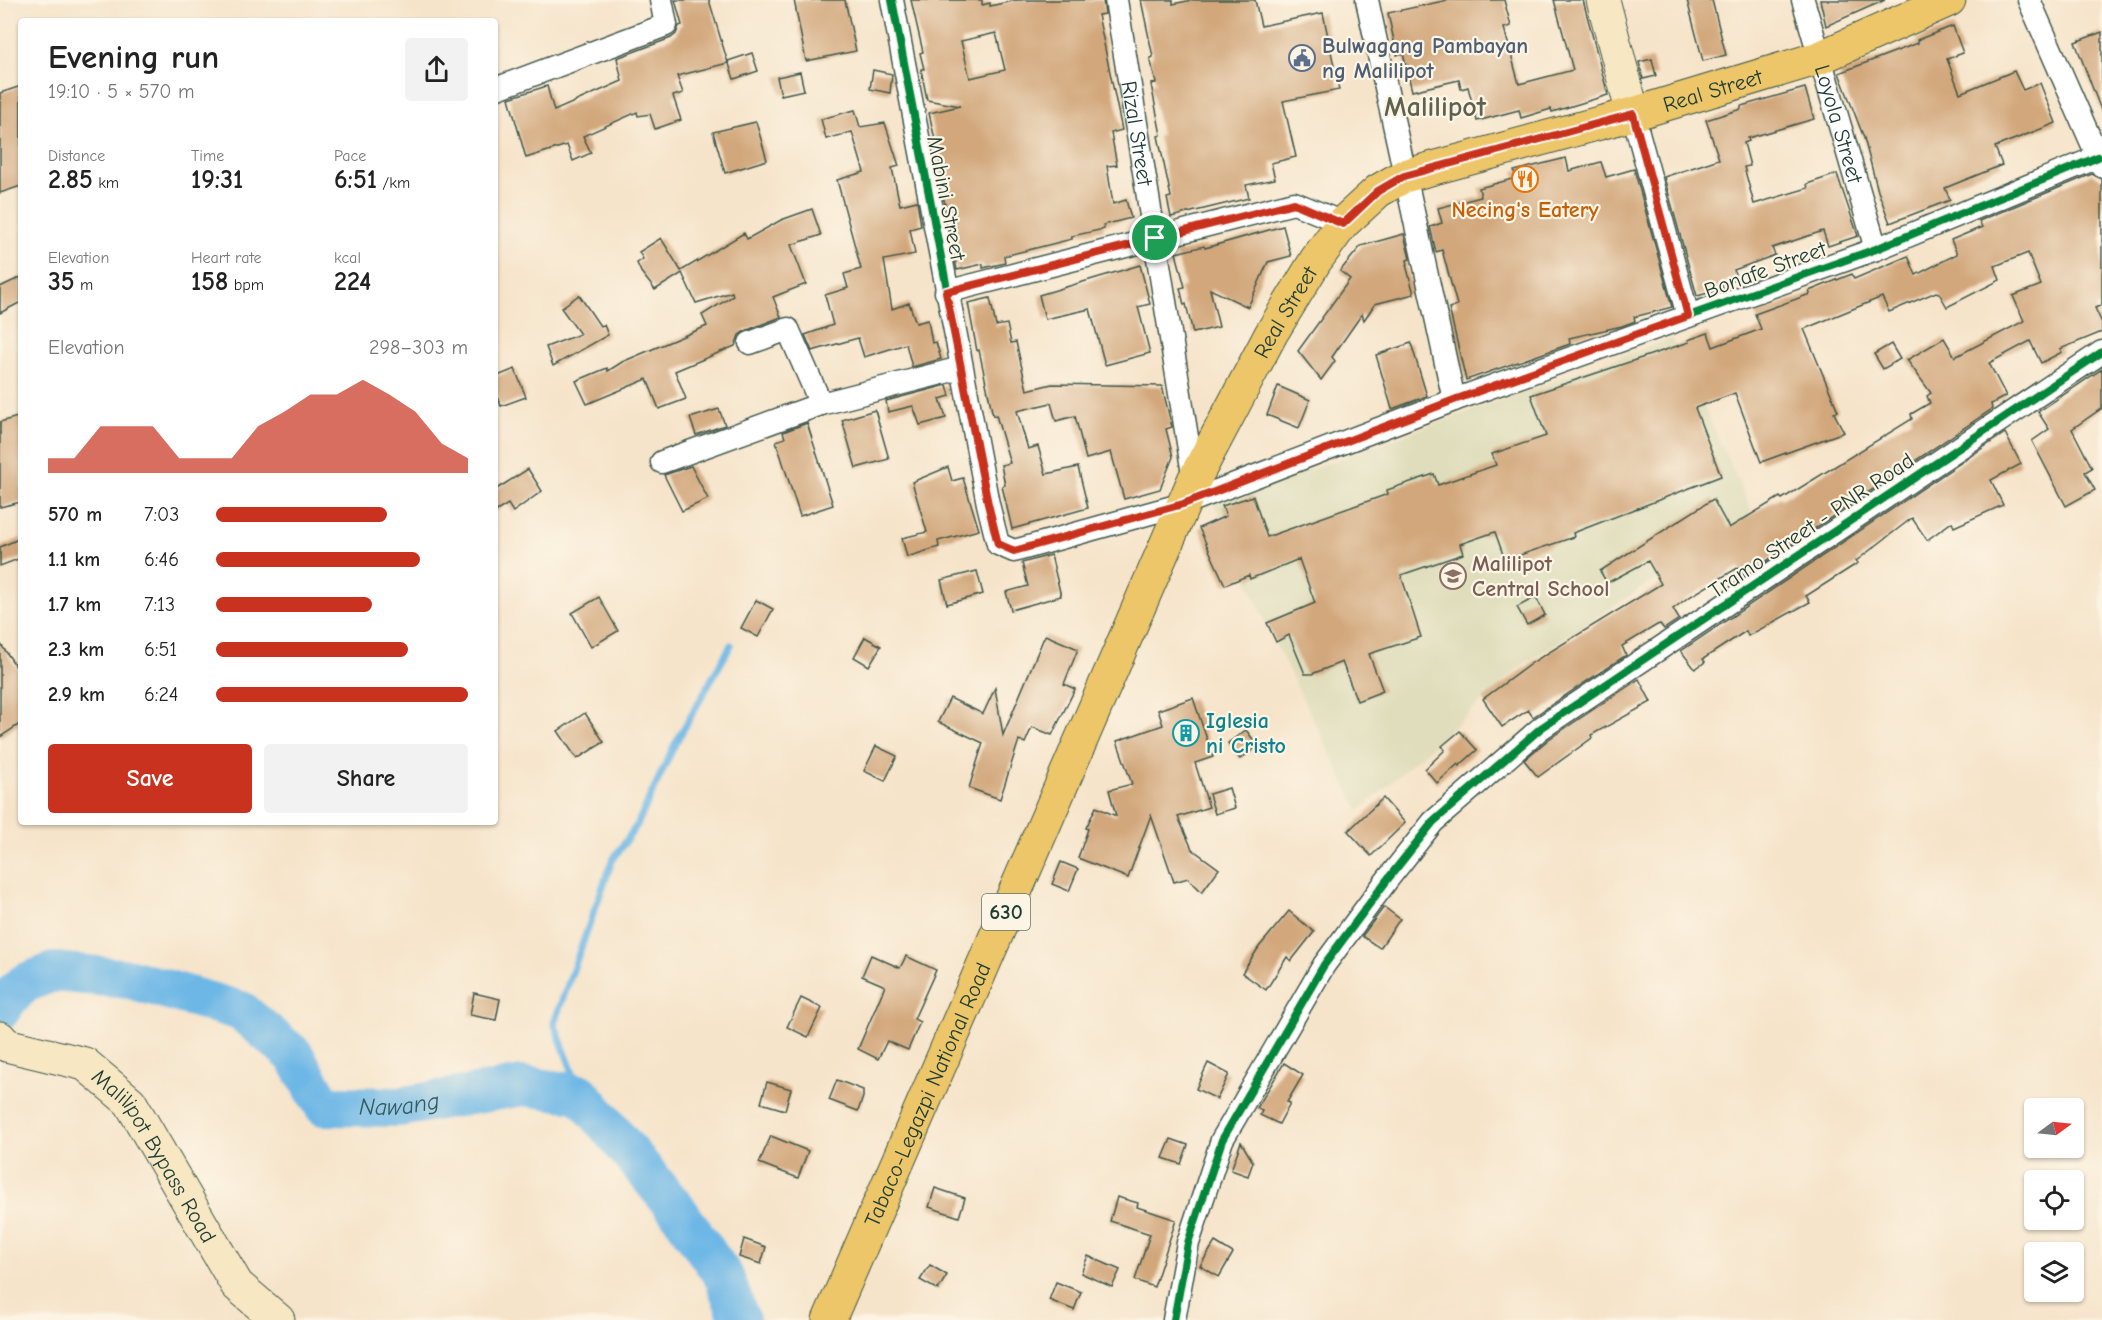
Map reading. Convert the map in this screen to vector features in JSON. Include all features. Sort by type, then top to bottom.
[{"type":"main road","name":"Real Street","points":[[1188,492],[1271,334],[1316,260],[1343,224],[1378,191],[1404,176],[1633,114],[1819,58],[1949,0]]},
{"type":"main road","name":"Tabaco-Legazpi National Road","points":[[829,1320],[1188,492]]},
{"type":"street","points":[[498,87],[666,25],[661,0]]},
{"type":"street","name":"Mabini Street","points":[[892,0],[946,292],[998,544]]},
{"type":"street","name":"Rizal Street","points":[[1116,0],[1155,238],[1188,492]]},
{"type":"street","points":[[1367,0],[1454,400]]},
{"type":"street","points":[[1603,0],[1688,316]]},
{"type":"street","name":"Loyola Street","points":[[1803,0],[1876,249]]},
{"type":"street","points":[[2029,0],[2100,161]]},
{"type":"street","name":"Bonafe Street","points":[[998,544],[1014,551],[1454,400],[1876,249],[2100,161]]},
{"type":"street","points":[[946,292],[1294,203],[1343,224]]},
{"type":"street","points":[[750,343],[788,329],[821,404]]},
{"type":"street","name":"Tramo Street - PNR Road","points":[[1174,1320],[1188,1243],[1222,1140],[1324,965],[1433,822],[1541,728],[2102,352]]},
{"type":"street","points":[[662,462],[821,404],[961,368]]},
{"type":"street","name":"Malilipot Bypass Road","points":[[0,1038],[6,1045],[85,1064],[130,1101],[237,1285],[278,1320]]},
{"type":"shaded area","name":"Malilipot Central School","points":[[1672,338],[1754,516],[1524,664],[1359,811],[1271,635],[1214,504]]},
{"type":"building","points":[[675,0],[709,0],[728,63],[677,76],[683,93],[673,96],[681,120],[655,129],[650,114],[638,116],[637,112],[583,136],[591,153],[573,161],[567,145],[526,158],[509,98],[547,86],[554,111],[622,81],[617,58],[671,38],[682,25]]},
{"type":"building","points":[[794,0],[845,0],[856,51],[806,61]]},
{"type":"building","points":[[911,0],[982,0],[982,5],[990,3],[990,6],[1017,0],[1103,0],[1105,14],[1098,15],[1122,130],[1111,133],[1117,165],[1107,166],[1113,204],[1126,200],[1131,218],[1103,225],[1104,229],[1072,236],[1072,239],[1004,256],[1005,263],[983,268],[983,264],[957,270],[943,194],[947,193],[929,113],[960,106],[927,100],[921,69],[924,69],[920,53],[923,52]],"holes":[[[996,33],[1005,70],[970,78],[961,41]]]},
{"type":"building","points":[[1141,0],[1173,0],[1173,4],[1192,0],[1255,0],[1261,26],[1323,13],[1339,90],[1283,101],[1296,157],[1271,163],[1275,179],[1246,185],[1249,198],[1171,217],[1167,198],[1171,197],[1158,136],[1161,135],[1151,84],[1156,83],[1150,58],[1153,57]]},
{"type":"building","points":[[1448,0],[1504,0],[1511,26],[1504,28],[1519,84],[1573,70],[1554,0],[1583,0],[1608,95],[1552,112],[1551,109],[1521,118],[1519,110],[1477,121],[1468,87],[1461,89],[1459,80],[1412,91],[1403,53],[1397,55],[1388,13]]},
{"type":"building","points":[[1687,0],[1712,0],[1726,55],[1703,61]]},
{"type":"building","points":[[1820,0],[1885,0],[1826,26]]},
{"type":"building","points":[[1953,26],[1963,53],[1947,59],[1960,93],[2014,71],[2023,90],[2040,83],[2056,123],[1995,147],[2002,165],[1945,188],[1950,200],[1890,223],[1878,191],[1864,138],[1839,73],[1918,43],[1917,40]]},
{"type":"building","points":[[2102,32],[2102,110],[2101,110],[2075,42]]},
{"type":"building","points":[[752,53],[758,71],[734,79],[728,61]]},
{"type":"building","points":[[1652,59],[1656,76],[1643,79],[1639,62]]},
{"type":"building","points":[[873,70],[892,74],[890,93],[870,89]]},
{"type":"building","points":[[800,72],[804,90],[781,95],[777,77]]},
{"type":"building","points":[[18,87],[18,187],[0,193],[0,93]]},
{"type":"building","points":[[1805,88],[1814,119],[1748,138],[1749,141],[1744,143],[1750,166],[1744,167],[1754,204],[1808,188],[1807,184],[1837,174],[1858,236],[1828,246],[1823,231],[1772,248],[1775,255],[1734,270],[1736,279],[1721,283],[1723,289],[1697,296],[1664,177],[1719,159],[1706,120],[1741,109],[1741,106]]},
{"type":"building","points":[[855,110],[860,127],[885,123],[899,166],[892,168],[900,205],[917,201],[921,226],[910,229],[915,254],[884,260],[892,309],[909,303],[916,323],[928,320],[932,343],[936,342],[941,359],[912,367],[906,344],[864,357],[858,338],[812,351],[805,335],[833,325],[825,295],[848,288],[844,274],[861,269],[837,180],[864,172],[852,132],[826,139],[821,119]]},
{"type":"building","points":[[756,122],[767,160],[725,173],[713,132]]},
{"type":"building","points":[[1566,158],[1569,171],[1601,162],[1606,177],[1634,169],[1672,307],[1634,317],[1635,321],[1622,326],[1569,338],[1570,344],[1466,380],[1449,308],[1457,305],[1442,250],[1436,252],[1430,227],[1442,223],[1438,208],[1481,197],[1479,188],[1516,178],[1514,171]]},
{"type":"building","points":[[2092,174],[2102,179],[2102,305],[2095,308],[2102,323],[2102,332],[2060,349],[2062,352],[2041,363],[2030,341],[1989,363],[2006,396],[1991,404],[1992,409],[1744,576],[1739,567],[1686,599],[1673,609],[1679,619],[1664,629],[1660,624],[1657,625],[1622,646],[1626,655],[1533,717],[1528,710],[1502,727],[1483,699],[1533,662],[1661,584],[1648,561],[1607,583],[1600,571],[1713,499],[1729,528],[1780,497],[1782,499],[1912,419],[1911,414],[1930,403],[1927,396],[1931,393],[1907,360],[1944,338],[1955,357],[2024,321],[2013,296],[2041,285],[2028,253],[1995,266],[2000,280],[1947,307],[1939,293],[1936,292],[1889,312],[1882,297],[1804,329],[1838,411],[1834,413],[1844,432],[1761,462],[1735,393],[1695,408],[1721,476],[1573,533],[1574,537],[1505,560],[1495,532],[1460,544],[1463,554],[1401,575],[1421,637],[1369,654],[1383,691],[1357,701],[1342,662],[1312,674],[1305,674],[1289,635],[1276,642],[1267,623],[1315,603],[1299,559],[1250,579],[1249,575],[1225,585],[1199,528],[1226,516],[1222,506],[1253,496],[1267,537],[1388,494],[1387,490],[1434,474],[1438,485],[1496,465],[1492,454],[1546,436],[1531,395],[1689,342],[1688,340],[1708,333],[1713,347],[1761,329],[1755,314],[1810,294],[1809,291],[1852,274],[1854,279],[1908,256],[1916,275],[1957,254],[1951,240],[1982,227],[1979,221]]},
{"type":"building","points":[[812,209],[821,235],[791,245],[806,284],[773,297],[781,317],[745,331],[739,335],[735,346],[675,371],[686,399],[659,409],[647,379],[587,404],[576,381],[607,368],[608,371],[622,362],[707,326],[702,315],[733,296],[732,292],[696,303],[682,273],[655,290],[637,263],[643,259],[639,252],[661,238],[681,271],[744,233],[747,239],[781,220]]},
{"type":"building","points":[[1283,226],[1291,256],[1268,262],[1248,307],[1210,289],[1219,327],[1193,333],[1180,288],[1185,287],[1176,253],[1204,246],[1205,248]]},
{"type":"building","points":[[1404,234],[1410,259],[1407,260],[1408,265],[1406,265],[1414,294],[1375,304],[1364,320],[1362,314],[1332,357],[1335,361],[1321,380],[1298,351],[1350,279],[1340,271],[1361,246]]},
{"type":"building","points":[[1140,265],[1150,304],[1138,307],[1150,353],[1105,365],[1090,309],[1045,319],[1039,295]]},
{"type":"building","points":[[18,278],[18,304],[0,313],[0,287]]},
{"type":"building","points":[[579,295],[600,326],[604,325],[608,335],[553,366],[546,347],[580,334],[561,308]]},
{"type":"building","points":[[990,298],[996,326],[1007,324],[1011,343],[1016,342],[1027,390],[1052,384],[1162,386],[1172,427],[1166,429],[1173,457],[1160,489],[1124,499],[1111,452],[1086,459],[1075,416],[1056,421],[1051,403],[1017,411],[1028,449],[1038,446],[1046,474],[1078,467],[1088,508],[1012,529],[1002,486],[1005,485],[1001,465],[1010,463],[996,415],[993,416],[968,303]]},
{"type":"building","points":[[1411,343],[1427,396],[1392,409],[1376,355]]},
{"type":"building","points":[[1891,344],[1900,359],[1883,369],[1874,354]]},
{"type":"building","points":[[515,369],[526,397],[501,406],[498,398],[498,376]]},
{"type":"building","points":[[2102,369],[2102,408],[2072,429],[2092,468],[2085,472],[2095,490],[2066,506],[2032,441],[2049,429],[2038,412]]},
{"type":"building","points":[[947,385],[950,396],[940,399],[946,418],[920,425],[913,406],[888,412],[886,401]]},
{"type":"building","points":[[1278,386],[1310,400],[1299,428],[1267,415]]},
{"type":"building","points":[[719,409],[725,425],[696,435],[690,418]]},
{"type":"building","points":[[875,410],[889,459],[856,468],[842,420]]},
{"type":"building","points":[[18,417],[18,503],[0,507],[0,422]]},
{"type":"building","points":[[807,423],[833,505],[800,516],[776,441],[785,438],[783,432]]},
{"type":"building","points":[[2005,433],[2021,464],[1991,480],[2003,505],[1954,527],[1952,522],[1927,540],[1912,518],[1856,561],[1858,563],[1806,596],[1810,602],[1748,636],[1746,631],[1703,659],[1705,662],[1695,669],[1681,651]]},
{"type":"building","points":[[691,466],[708,499],[682,511],[664,475]]},
{"type":"building","points":[[948,467],[952,481],[963,478],[979,530],[938,541],[939,547],[907,557],[902,538],[927,532],[912,482]]},
{"type":"building","points":[[528,469],[542,491],[513,512],[508,504],[498,510],[498,488]]},
{"type":"building","points":[[18,539],[18,559],[0,566],[0,547]]},
{"type":"building","points":[[1051,555],[1061,596],[1011,610],[1006,592],[1028,586],[1022,563]]},
{"type":"building","points":[[977,571],[983,594],[947,604],[941,580]]},
{"type":"building","points":[[599,597],[618,631],[591,647],[572,613]]},
{"type":"building","points":[[1536,597],[1545,615],[1527,625],[1517,607]]},
{"type":"building","points":[[756,600],[773,609],[758,637],[741,628]]},
{"type":"building","points":[[1045,635],[1078,649],[1064,684],[1075,689],[1052,735],[1032,727],[1025,743],[1019,740],[1000,799],[969,788],[983,743],[938,722],[950,698],[983,714],[995,688],[1003,735]]},
{"type":"building","points":[[865,637],[881,646],[869,666],[854,657]]},
{"type":"building","points":[[0,643],[18,670],[18,725],[0,737]]},
{"type":"building","points":[[1639,679],[1651,702],[1591,735],[1592,738],[1538,777],[1524,760],[1549,739]]},
{"type":"building","points":[[1193,698],[1213,757],[1195,763],[1209,807],[1178,817],[1192,849],[1219,869],[1202,892],[1188,878],[1174,882],[1151,815],[1128,878],[1078,858],[1088,829],[1086,828],[1096,807],[1116,816],[1109,790],[1132,784],[1117,741],[1163,725],[1158,710]]},
{"type":"building","points":[[585,713],[604,742],[577,759],[558,731]]},
{"type":"building","points":[[1246,730],[1258,746],[1240,759],[1228,743]]},
{"type":"building","points":[[1460,731],[1477,750],[1437,783],[1425,769],[1445,750],[1442,746]]},
{"type":"building","points":[[876,746],[897,756],[885,781],[864,771]]},
{"type":"building","points":[[1229,788],[1235,808],[1215,814],[1209,794]]},
{"type":"building","points":[[1383,798],[1405,823],[1371,856],[1348,831]]},
{"type":"building","points":[[1061,862],[1078,869],[1069,891],[1052,884]]},
{"type":"building","points":[[1384,907],[1400,919],[1380,948],[1362,936]]},
{"type":"building","points":[[1289,911],[1314,932],[1291,961],[1287,957],[1266,990],[1242,973],[1259,947]]},
{"type":"building","points":[[871,955],[900,968],[906,956],[936,970],[914,1019],[920,1022],[908,1050],[887,1041],[878,1059],[858,1049],[885,986],[862,976]]},
{"type":"building","points":[[474,993],[500,999],[496,1020],[470,1015]]},
{"type":"building","points":[[801,998],[822,1008],[808,1037],[787,1027]]},
{"type":"building","points":[[1208,1063],[1229,1074],[1217,1099],[1196,1089]]},
{"type":"building","points":[[1284,1063],[1303,1075],[1287,1102],[1290,1103],[1279,1124],[1260,1115],[1262,1111],[1257,1108]]},
{"type":"building","points":[[837,1080],[863,1090],[858,1111],[829,1100]]},
{"type":"building","points":[[767,1082],[791,1089],[785,1110],[761,1103]]},
{"type":"building","points":[[771,1136],[808,1151],[798,1178],[759,1163]]},
{"type":"building","points":[[1171,1139],[1188,1145],[1181,1164],[1163,1158]]},
{"type":"building","points":[[1241,1142],[1253,1162],[1248,1176],[1231,1170]]},
{"type":"building","points":[[935,1188],[965,1198],[959,1217],[929,1207]]},
{"type":"building","points":[[1117,1197],[1138,1203],[1137,1207],[1176,1220],[1154,1287],[1135,1280],[1150,1234],[1110,1221]]},
{"type":"building","points":[[744,1239],[766,1247],[761,1264],[739,1257]]},
{"type":"building","points":[[1215,1242],[1233,1253],[1219,1277],[1200,1266]]},
{"type":"building","points":[[1088,1256],[1120,1270],[1112,1287],[1081,1273]]},
{"type":"building","points":[[930,1265],[947,1275],[938,1290],[920,1280]]},
{"type":"building","points":[[1056,1282],[1081,1292],[1074,1310],[1049,1300]]},
{"type":"waterway","points":[[581,1094],[554,1023],[612,861],[637,825],[674,746],[731,645]]},
{"type":"waterway","name":"Nawang","points":[[0,1011],[9,998],[25,983],[53,972],[130,979],[241,1011],[294,1055],[324,1106],[399,1107],[523,1086],[581,1094],[678,1211],[724,1277],[740,1320]]},
{"type":"cycle path","points":[[892,0],[988,504],[998,544],[1014,551],[1183,504],[1454,400],[1876,249],[2098,157]]},
{"type":"cycle path","points":[[1174,1320],[1188,1243],[1222,1140],[1324,965],[1433,822],[1541,728],[2102,352]]},
{"type":"place","name":"Bulwagang Pambayan ng Malilipot","points":[[1302,58]]},
{"type":"place","name":"Necing's Eatery","points":[[1525,179]]},
{"type":"place","name":"Malilipot Central School","points":[[1453,576]]},
{"type":"place","name":"Iglesia ni Cristo","points":[[1186,733]]},
{"type":"district","name":"Malilipot","points":[[1435,106]]},
{"type":"route","points":[[1633,114],[1688,316],[1454,400],[1183,504],[1014,551],[998,544],[946,292],[1155,238],[1294,203],[1343,224],[1378,191],[1404,176],[1633,114]]}]
